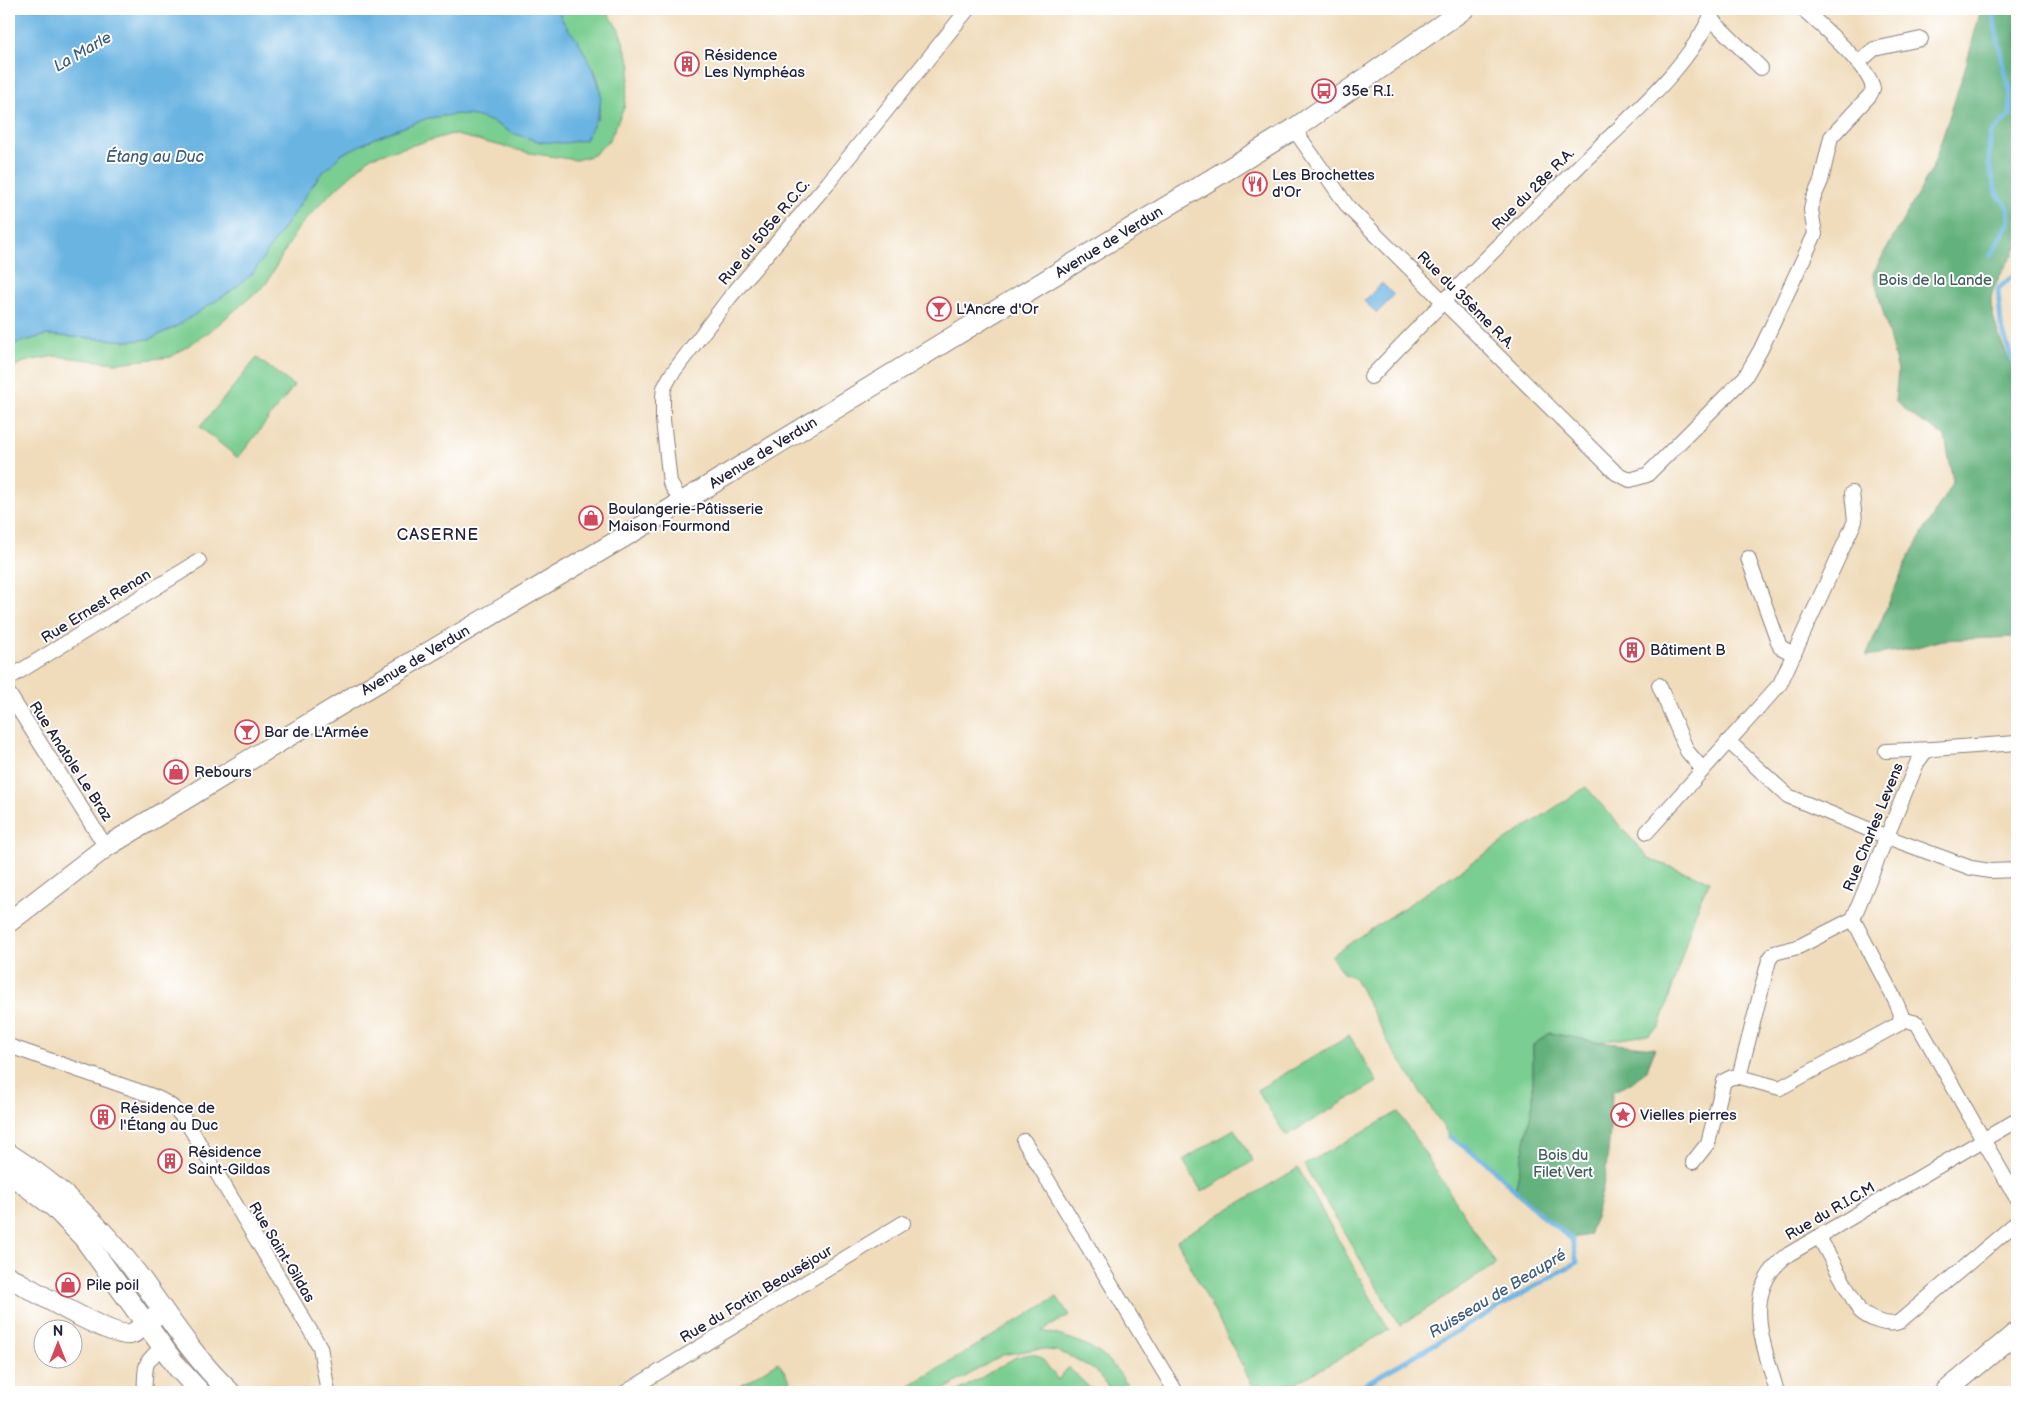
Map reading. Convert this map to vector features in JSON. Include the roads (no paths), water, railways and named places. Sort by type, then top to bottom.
[{"type":"main road","name":"Avenue de Verdun","points":[[9,922],[106,847],[646,524],[1294,129],[1464,9]]},
{"type":"main road","points":[[9,1154],[55,1188],[111,1241],[206,1368],[230,1392]]},
{"type":"main road","points":[[9,1173],[54,1207],[83,1237],[163,1347],[200,1392]]},
{"type":"main road","points":[[9,1277],[100,1327],[128,1334],[164,1311]]},
{"type":"main road","points":[[1945,1392],[2017,1332]]},
{"type":"street","name":"Rue du 505e R.C.C.","points":[[681,502],[670,483],[663,420],[662,397],[664,388],[671,375],[730,297],[828,182],[968,9]]},
{"type":"street","points":[[1803,9],[1858,63],[1874,49],[1922,39]]},
{"type":"street","name":"Rue du 28e R.A.","points":[[1371,376],[1443,300],[1680,66],[1712,14],[1761,68]]},
{"type":"street","name":"Rue du 35ème R.A.","points":[[1294,129],[1348,207],[1616,473],[1630,480],[1647,475],[1745,377],[1761,349],[1808,253],[1815,234],[1812,210],[1813,199],[1821,181],[1831,137],[1870,95],[1873,89],[1869,76],[1858,63]]},
{"type":"street","points":[[1647,832],[1780,684],[1855,521],[1852,493]]},
{"type":"street","points":[[1748,558],[1780,647],[1794,654]]},
{"type":"street","name":"Rue Ernest Renan","points":[[9,678],[200,561]]},
{"type":"street","points":[[1659,685],[1687,751],[1703,770]]},
{"type":"street","name":"Rue Anatole Le Braz","points":[[9,694],[106,847]]},
{"type":"street","points":[[1728,742],[1788,796],[1887,837],[1971,868],[1998,871],[2017,870]]},
{"type":"street","points":[[1886,751],[2017,743]]},
{"type":"street","name":"Rue Charles Levens","points":[[1853,919],[1917,764],[1925,752],[1933,748]]},
{"type":"street","points":[[1693,1162],[1708,1143],[1724,1081],[1732,1077],[1739,1077],[1780,1088],[1899,1024],[1900,1020],[1896,1002],[1853,919],[1798,947],[1774,953],[1769,960],[1739,1077]]},
{"type":"street","points":[[1900,1020],[1917,1022],[2017,1199]]},
{"type":"street","name":"Rue Saint-Gildas","points":[[9,1046],[150,1095],[167,1102],[177,1110],[186,1121],[320,1347],[328,1392]]},
{"type":"street","name":"Rue du R.I.C.M","points":[[1777,1392],[1762,1332],[1759,1315],[1759,1296],[1767,1277],[1778,1263],[1789,1254],[2017,1120]]},
{"type":"street","points":[[1024,1141],[1176,1392]]},
{"type":"street","points":[[1818,1237],[1863,1315],[1888,1324],[1894,1324],[2017,1222]]},
{"type":"street","name":"Rue du Fortin Beauséjour","points":[[626,1392],[903,1223]]},
{"type":"street","points":[[145,1391],[144,1375],[146,1362],[163,1347]]},
{"type":"water","name":"Étang au Duc","points":[[9,9],[558,9],[564,22],[579,43],[594,73],[600,92],[599,110],[585,140],[565,143],[541,142],[512,133],[493,122],[475,116],[458,114],[428,118],[377,137],[342,154],[319,176],[253,273],[231,291],[177,326],[150,339],[129,341],[47,335],[9,345]]},
{"type":"water","points":[[1382,283],[1394,295],[1377,313],[1364,301]]},
{"type":"waterway","points":[[1991,255],[2009,222],[2008,207],[1997,194],[1989,165],[1990,134],[2010,115],[2011,94],[2004,70],[1992,9]]},
{"type":"waterway","points":[[2012,360],[2001,325],[1998,289],[2017,272]]},
{"type":"waterway","name":"Ruisseau de Beaupré","points":[[1351,1392],[1577,1262],[1572,1239],[1543,1217],[1485,1161],[1450,1137]]},
{"type":"place","name":"Résidence Les Nymphéas","points":[[687,64]]},
{"type":"place","name":"35e R.I.","points":[[1324,91]]},
{"type":"place","name":"Les Brochettes d'Or","points":[[1255,184]]},
{"type":"place","name":"L'Ancre d'Or","points":[[939,309]]},
{"type":"place","name":"Boulangerie-Pâtisserie Maison Fourmond","points":[[591,518]]},
{"type":"place","name":"Bâtiment B","points":[[1632,650]]},
{"type":"place","name":"Bar de L'Armée","points":[[247,732]]},
{"type":"place","name":"Rebours","points":[[176,772]]},
{"type":"place","name":"Vielles pierres","points":[[1623,1115]]},
{"type":"place","name":"Résidence de l'Étang au Duc","points":[[103,1117]]},
{"type":"place","name":"Résidence Saint-Gildas","points":[[170,1161]]},
{"type":"place","name":"Pile poil","points":[[68,1285]]},
{"type":"district","name":"CASERNE","points":[[438,534]]},
{"type":"water label","name":"La Marle","points":[[82,51]]},
{"type":"park label","name":"Bois de la Lande","points":[[1935,280]]},
{"type":"park label","name":"Bois du Filet Vert","points":[[1563,1164]]}]
